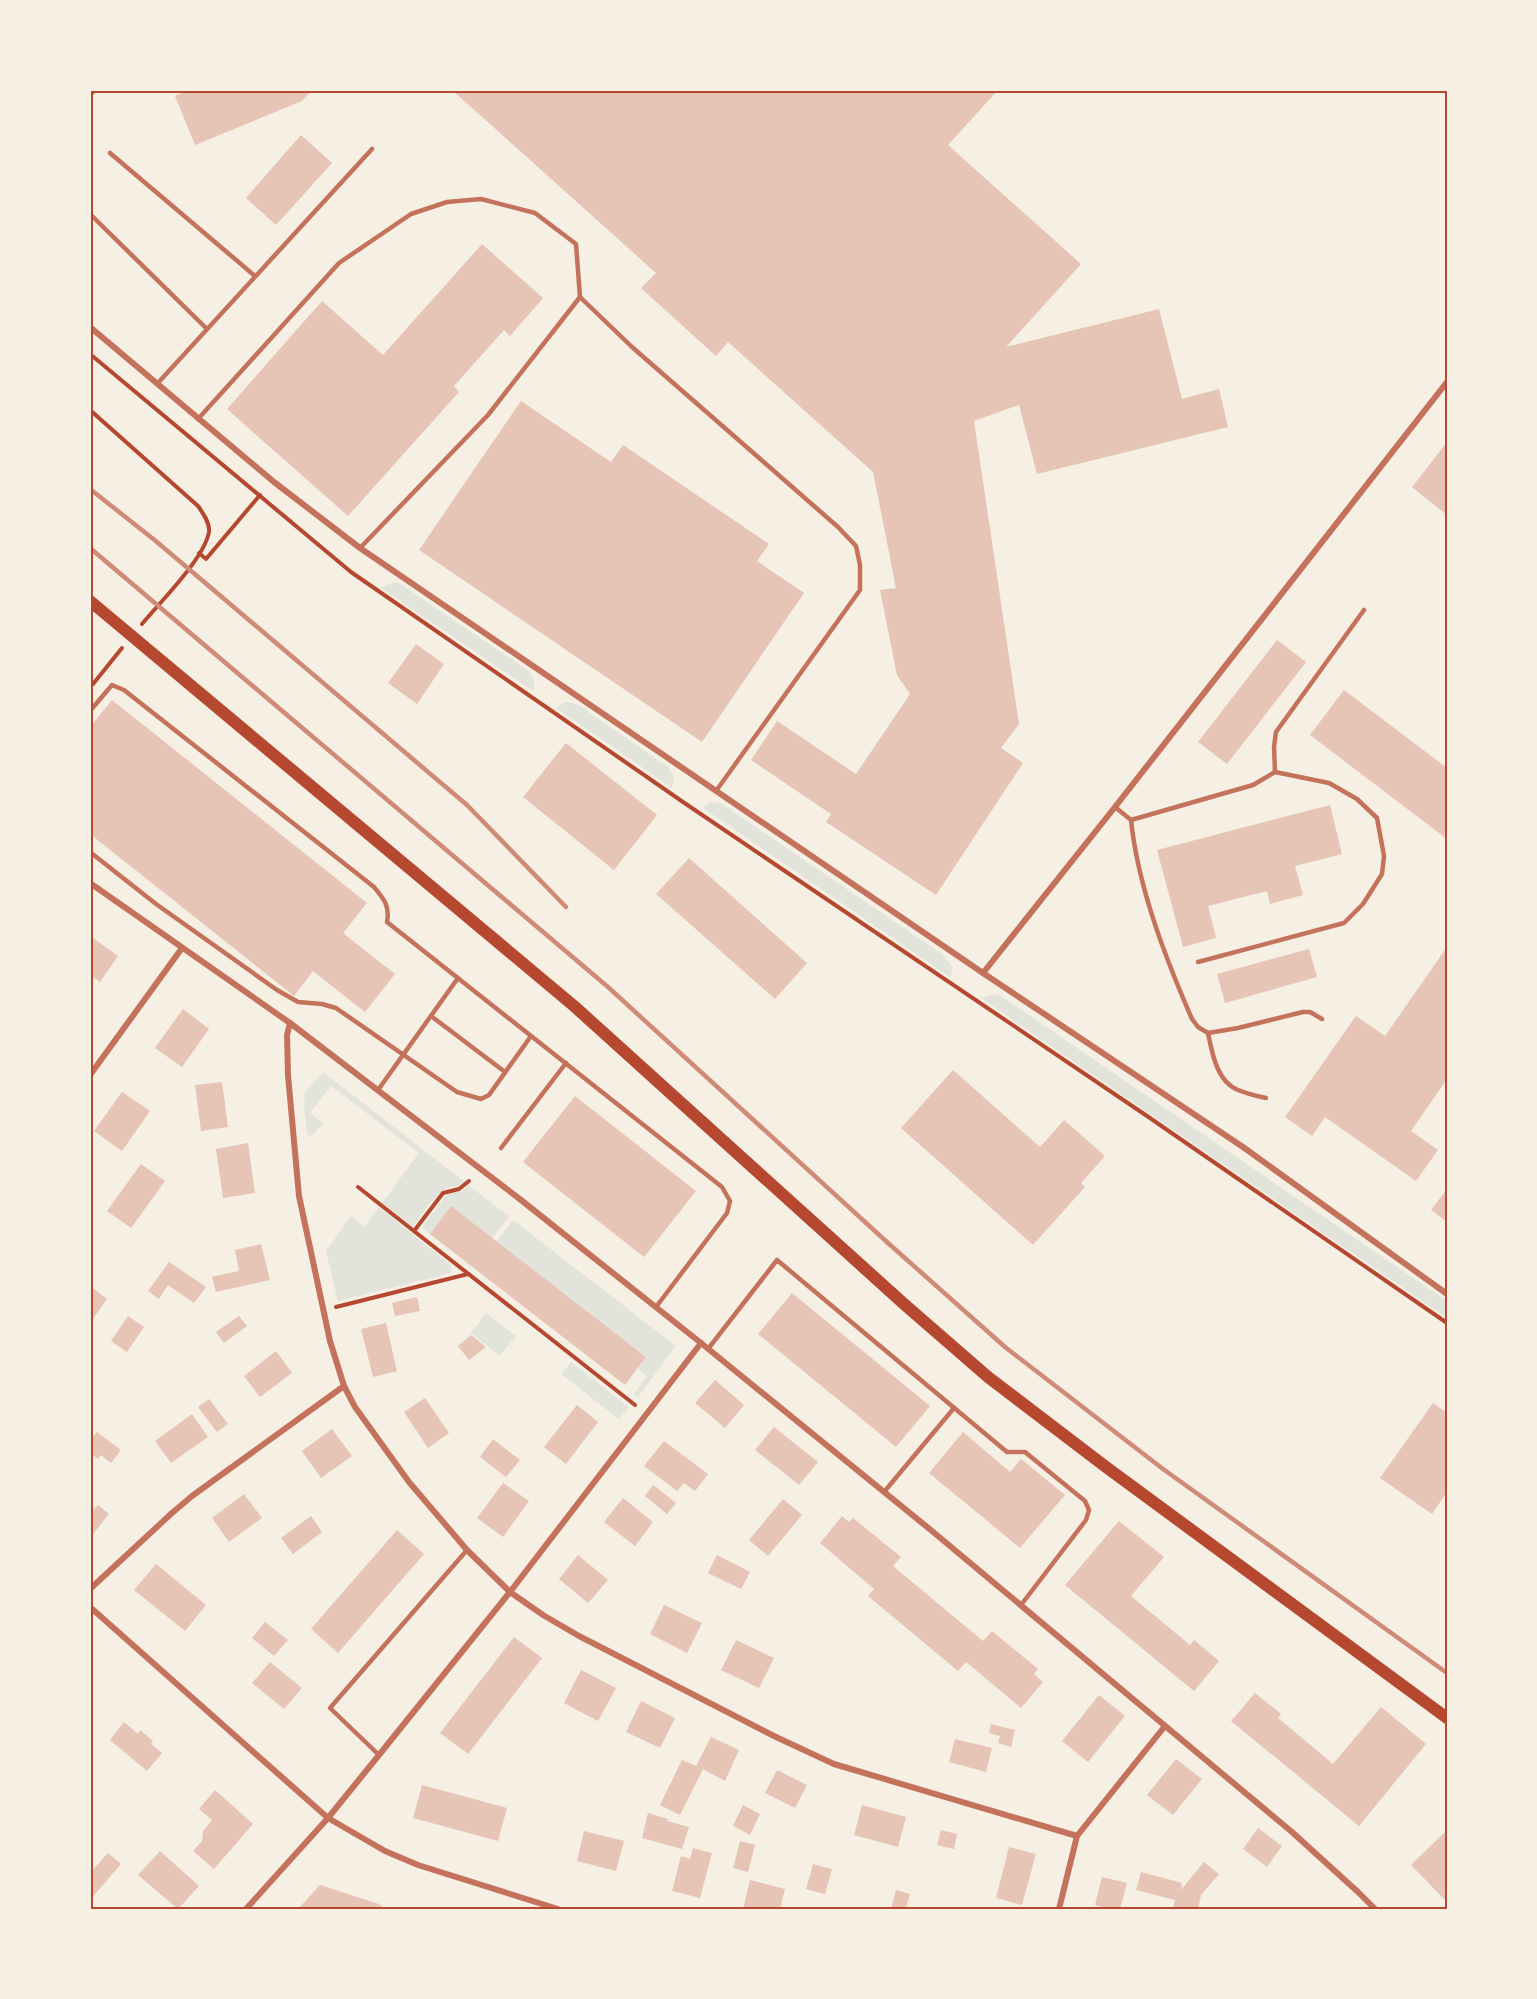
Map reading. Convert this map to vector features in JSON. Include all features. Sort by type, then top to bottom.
[{"type":"main road","points":[[90,601],[574,1006],[988,1377],[1181,1524],[1447,1718]]},
{"type":"street","points":[[90,327],[274,482],[360,548],[983,973],[1243,1147],[1447,1294]]},
{"type":"street","points":[[983,973],[1447,382]]},
{"type":"street","points":[[90,883],[290,1023],[521,1200],[708,1348],[1021,1605],[1292,1832],[1375,1909]]},
{"type":"street","points":[[90,1075],[182,948]]},
{"type":"street","points":[[290,1023],[287,1035],[288,1075],[299,1196],[330,1341],[344,1386],[409,1482],[467,1550],[510,1592],[543,1615],[579,1636],[776,1737],[834,1764],[1077,1836]]},
{"type":"street","points":[[246,1909],[328,1818],[380,1755],[510,1592],[701,1343]]},
{"type":"street","points":[[90,1590],[178,1507],[344,1386]]},
{"type":"street","points":[[90,1607],[328,1818],[385,1851],[418,1865],[558,1909]]},
{"type":"street","points":[[1059,1909],[1077,1836],[1165,1726]]},
{"type":"lane","points":[[90,95],[95,90]]},
{"type":"lane","points":[[157,384],[372,149]]},
{"type":"lane","points":[[110,153],[255,276]]},
{"type":"lane","points":[[198,419],[339,263],[411,214],[447,202],[481,199],[535,213],[576,244],[579,297],[488,415],[360,548]]},
{"type":"lane","points":[[90,214],[207,329]]},
{"type":"lane","points":[[579,297],[632,347],[838,527],[856,546],[860,565],[860,590],[716,791]]},
{"type":"lane","points":[[1275,772],[1276,732],[1364,610]]},
{"type":"lane","points":[[90,711],[112,685],[124,690],[374,887],[385,899],[389,912],[387,922],[722,1187],[730,1201],[727,1213],[656,1307]]},
{"type":"lane","points":[[1131,820],[1252,785],[1275,772],[1329,783],[1357,799],[1377,818],[1384,856],[1382,874],[1363,904],[1344,923],[1198,962]]},
{"type":"lane","points":[[1115,807],[1131,820],[1135,853],[1166,958],[1192,1019],[1198,1027],[1208,1033],[1303,1012],[1310,1012],[1322,1019]]},
{"type":"lane","points":[[90,852],[156,904],[277,990],[298,1002],[336,1008],[457,1092],[481,1099],[489,1095],[531,1036]]},
{"type":"lane","points":[[378,1090],[458,978]]},
{"type":"lane","points":[[431,1016],[505,1072]]},
{"type":"lane","points":[[1208,1033],[1223,1080],[1236,1090],[1266,1098]]},
{"type":"lane","points":[[501,1148],[566,1063]]},
{"type":"lane","points":[[708,1348],[777,1260],[1007,1452],[1026,1452],[1085,1501],[1089,1510],[1086,1520],[1021,1605]]},
{"type":"lane","points":[[884,1492],[954,1408]]},
{"type":"lane","points":[[380,1755],[330,1708],[467,1550]]},
{"type":"path","points":[[90,354],[351,572],[683,802],[1147,1116],[1447,1323]]},
{"type":"path","points":[[90,410],[198,507],[205,517],[209,531],[199,553],[139,628]]},
{"type":"path","points":[[199,553],[206,559],[274,482]]},
{"type":"path","points":[[90,688],[124,646]]},
{"type":"path","points":[[414,1231],[443,1193],[459,1189],[469,1181]]},
{"type":"path","points":[[358,1187],[635,1405]]},
{"type":"path","points":[[335,1307],[469,1274]]},
{"type":"shaded area","points":[[393,582],[399,583],[529,671],[534,683],[533,691],[381,588]]},
{"type":"shaded area","points":[[565,702],[580,706],[668,767],[674,777],[672,788],[556,708]]},
{"type":"shaded area","points":[[716,802],[942,954],[952,966],[951,978],[703,808],[709,803]]},
{"type":"shaded area","points":[[995,994],[1447,1301],[1447,1318],[981,998]]},
{"type":"shaded area","points":[[323,1072],[465,1182],[442,1191],[413,1226],[382,1203],[419,1153],[331,1086],[310,1113],[323,1123],[312,1136],[307,1135],[305,1093]]},
{"type":"shaded area","points":[[468,1185],[509,1216],[492,1238],[451,1207],[430,1234],[422,1227],[448,1193],[463,1191]]},
{"type":"shaded area","points":[[379,1207],[451,1265],[452,1273],[338,1301],[326,1251],[351,1216],[364,1227]]},
{"type":"shaded area","points":[[513,1220],[676,1346],[638,1397],[634,1394],[647,1376],[638,1369],[646,1357],[496,1242]]},
{"type":"shaded area","points":[[486,1313],[516,1336],[500,1356],[471,1333]]},
{"type":"shaded area","points":[[571,1362],[629,1407],[619,1419],[561,1374]]},
{"type":"building","points":[[189,90],[312,90],[302,101],[195,145],[175,96]]},
{"type":"building","points":[[452,90],[998,90],[948,145],[1081,264],[1006,347],[1159,309],[1182,399],[1219,389],[1228,427],[1037,474],[1019,405],[974,421],[1019,724],[1001,748],[1023,763],[936,895],[826,822],[831,814],[751,760],[777,721],[856,774],[910,694],[897,675],[880,590],[896,588],[873,472],[728,342],[716,356],[641,288],[656,273]]},
{"type":"building","points":[[301,135],[332,163],[276,225],[246,198]]},
{"type":"building","points":[[482,244],[543,298],[510,336],[504,330],[454,386],[459,392],[348,516],[227,409],[322,301],[383,355]]},
{"type":"building","points":[[521,401],[611,462],[623,445],[769,544],[757,561],[804,593],[702,742],[419,550]]},
{"type":"building","points":[[1447,442],[1447,515],[1412,487]]},
{"type":"building","points":[[1277,640],[1306,662],[1227,764],[1198,742]]},
{"type":"building","points":[[416,644],[444,664],[417,704],[388,683]]},
{"type":"building","points":[[1344,690],[1447,768],[1447,839],[1310,735]]},
{"type":"building","points":[[112,700],[367,903],[343,933],[395,974],[365,1012],[313,971],[294,996],[90,834],[90,727]]},
{"type":"building","points":[[566,743],[657,815],[614,870],[523,797]]},
{"type":"building","points":[[1330,805],[1342,854],[1295,866],[1303,895],[1270,904],[1267,891],[1208,906],[1216,938],[1183,947],[1157,850]]},
{"type":"building","points":[[689,858],[807,963],[775,999],[656,894]]},
{"type":"building","points":[[93,938],[118,956],[100,982],[90,975],[90,942]]},
{"type":"building","points":[[1447,947],[1447,1079],[1411,1131],[1438,1150],[1416,1181],[1325,1117],[1312,1136],[1285,1117],[1356,1016],[1385,1036]]},
{"type":"building","points":[[1309,949],[1317,977],[1225,1003],[1217,974]]},
{"type":"building","points":[[183,1009],[209,1029],[182,1067],[155,1048]]},
{"type":"building","points":[[953,1070],[1040,1147],[1064,1120],[1105,1156],[1081,1183],[1085,1187],[1033,1245],[901,1128]]},
{"type":"building","points":[[222,1082],[228,1127],[201,1131],[195,1085]]},
{"type":"building","points":[[122,1092],[150,1111],[122,1151],[94,1131]]},
{"type":"building","points":[[575,1096],[696,1191],[644,1257],[523,1162]]},
{"type":"building","points":[[248,1143],[255,1193],[223,1198],[216,1149]]},
{"type":"building","points":[[141,1164],[165,1181],[131,1228],[107,1211]]},
{"type":"building","points":[[1447,1189],[1447,1222],[1431,1210]]},
{"type":"building","points":[[451,1206],[646,1357],[625,1385],[430,1234]]},
{"type":"building","points":[[261,1244],[270,1280],[216,1292],[212,1277],[239,1271],[235,1250]]},
{"type":"building","points":[[169,1262],[206,1287],[194,1303],[168,1285],[159,1299],[148,1291]]},
{"type":"building","points":[[90,1286],[107,1299],[90,1323]]},
{"type":"building","points":[[792,1293],[930,1406],[896,1447],[758,1334]]},
{"type":"building","points":[[417,1297],[420,1311],[395,1316],[392,1303]]},
{"type":"building","points":[[128,1316],[144,1327],[127,1352],[111,1341]]},
{"type":"building","points":[[239,1316],[247,1326],[224,1343],[216,1332]]},
{"type":"building","points":[[386,1323],[397,1371],[373,1377],[361,1329]]},
{"type":"building","points":[[471,1335],[486,1347],[469,1360],[458,1346]]},
{"type":"building","points":[[276,1351],[292,1373],[260,1397],[244,1376]]},
{"type":"building","points":[[715,1380],[744,1405],[725,1428],[695,1403]]},
{"type":"building","points":[[425,1398],[449,1433],[428,1448],[404,1412]]},
{"type":"building","points":[[209,1399],[228,1424],[217,1432],[198,1407]]},
{"type":"building","points":[[1433,1403],[1447,1413],[1447,1492],[1432,1514],[1380,1478]]},
{"type":"building","points":[[577,1405],[598,1422],[566,1464],[544,1447]]},
{"type":"building","points":[[192,1414],[208,1437],[171,1463],[155,1441]]},
{"type":"building","points":[[774,1427],[818,1462],[799,1485],[755,1450]]},
{"type":"building","points":[[332,1429],[352,1456],[321,1478],[302,1451]]},
{"type":"building","points":[[97,1432],[121,1450],[111,1463],[101,1455],[98,1459],[90,1453],[90,1441]]},
{"type":"building","points":[[963,1432],[1010,1472],[1021,1459],[1065,1495],[1020,1548],[929,1473]]},
{"type":"building","points":[[493,1439],[520,1460],[506,1477],[480,1457]]},
{"type":"building","points":[[664,1441],[708,1474],[695,1491],[684,1483],[677,1491],[644,1466]]},
{"type":"building","points":[[503,1483],[529,1501],[503,1537],[477,1518]]},
{"type":"building","points":[[653,1485],[676,1503],[667,1514],[645,1496]]},
{"type":"building","points":[[244,1494],[262,1518],[229,1542],[212,1518]]},
{"type":"building","points":[[623,1498],[653,1522],[635,1546],[604,1522]]},
{"type":"building","points":[[783,1499],[802,1515],[768,1556],[749,1540]]},
{"type":"building","points":[[98,1505],[109,1514],[90,1538],[90,1507],[93,1510]]},
{"type":"building","points":[[311,1516],[322,1532],[293,1554],[281,1538]]},
{"type":"building","points":[[842,1516],[849,1522],[853,1518],[901,1557],[893,1566],[983,1641],[992,1631],[1038,1669],[1034,1674],[1043,1682],[1021,1708],[966,1662],[958,1671],[868,1596],[874,1589],[820,1543]]},
{"type":"building","points":[[1119,1521],[1164,1557],[1131,1596],[1190,1645],[1194,1640],[1219,1661],[1194,1691],[1065,1585]]},
{"type":"building","points":[[397,1530],[424,1554],[338,1653],[311,1629]]},
{"type":"building","points":[[578,1555],[608,1580],[588,1603],[559,1579]]},
{"type":"building","points":[[717,1555],[750,1572],[741,1589],[708,1573]]},
{"type":"building","points":[[156,1564],[206,1605],[185,1631],[134,1590]]},
{"type":"building","points":[[664,1605],[702,1623],[687,1653],[650,1634]]},
{"type":"building","points":[[265,1622],[288,1640],[274,1656],[252,1638]]},
{"type":"building","points":[[514,1637],[542,1658],[468,1754],[440,1733]]},
{"type":"building","points":[[736,1640],[774,1658],[759,1688],[721,1670]]},
{"type":"building","points":[[270,1662],[302,1688],[284,1709],[252,1683]]},
{"type":"building","points":[[581,1670],[616,1688],[598,1721],[564,1703]]},
{"type":"building","points":[[1255,1693],[1281,1714],[1278,1718],[1333,1764],[1381,1707],[1426,1744],[1359,1826],[1231,1721]]},
{"type":"building","points":[[1099,1695],[1125,1716],[1088,1762],[1062,1741]]},
{"type":"building","points":[[641,1701],[675,1718],[660,1748],[626,1732]]},
{"type":"building","points":[[124,1722],[138,1734],[140,1730],[162,1753],[147,1771],[110,1740]]},
{"type":"building","points":[[991,1724],[1015,1730],[1011,1747],[998,1743],[1000,1736],[989,1733]]},
{"type":"building","points":[[711,1737],[739,1750],[725,1781],[703,1769],[680,1815],[660,1805],[682,1760],[696,1766]]},
{"type":"building","points":[[955,1739],[992,1748],[986,1772],[949,1762]]},
{"type":"building","points":[[1176,1759],[1202,1779],[1173,1815],[1147,1795]]},
{"type":"building","points":[[777,1770],[807,1785],[795,1808],[765,1793]]},
{"type":"building","points":[[422,1785],[507,1808],[498,1841],[413,1818]]},
{"type":"building","points":[[215,1790],[253,1824],[214,1869],[193,1851],[202,1841],[203,1831],[212,1820],[199,1809]]},
{"type":"building","points":[[743,1805],[760,1814],[750,1835],[733,1826]]},
{"type":"building","points":[[862,1805],[906,1817],[898,1847],[854,1835]]},
{"type":"building","points":[[648,1813],[689,1827],[682,1849],[642,1838]]},
{"type":"building","points":[[1258,1828],[1282,1846],[1267,1867],[1243,1849]]},
{"type":"building","points":[[941,1830],[957,1834],[954,1849],[937,1845]]},
{"type":"building","points":[[1447,1830],[1447,1902],[1411,1865]]},
{"type":"building","points":[[584,1831],[624,1841],[616,1871],[577,1861]]},
{"type":"building","points":[[740,1841],[755,1845],[748,1872],[733,1868]]},
{"type":"building","points":[[1009,1847],[1036,1854],[1022,1905],[996,1898]]},
{"type":"building","points":[[693,1848],[712,1853],[700,1898],[672,1891],[681,1856],[690,1859]]},
{"type":"building","points":[[160,1851],[199,1886],[178,1909],[138,1875]]},
{"type":"building","points":[[108,1853],[121,1864],[90,1900],[90,1873]]},
{"type":"building","points":[[1204,1862],[1219,1874],[1201,1895],[1198,1909],[1173,1909],[1175,1900],[1136,1890],[1141,1872],[1182,1883],[1181,1890]]},
{"type":"building","points":[[813,1864],[832,1869],[825,1894],[806,1889]]},
{"type":"building","points":[[1102,1877],[1127,1883],[1120,1909],[1095,1905]]},
{"type":"building","points":[[750,1880],[785,1889],[780,1909],[743,1909]]},
{"type":"building","points":[[320,1885],[379,1904],[384,1909],[298,1909]]},
{"type":"building","points":[[896,1890],[910,1894],[906,1909],[891,1909]]},
{"type":"railway","points":[[90,489],[157,542],[467,805],[566,907]]},
{"type":"railway","points":[[90,548],[608,987],[1005,1347],[1163,1469],[1447,1673]]}]
